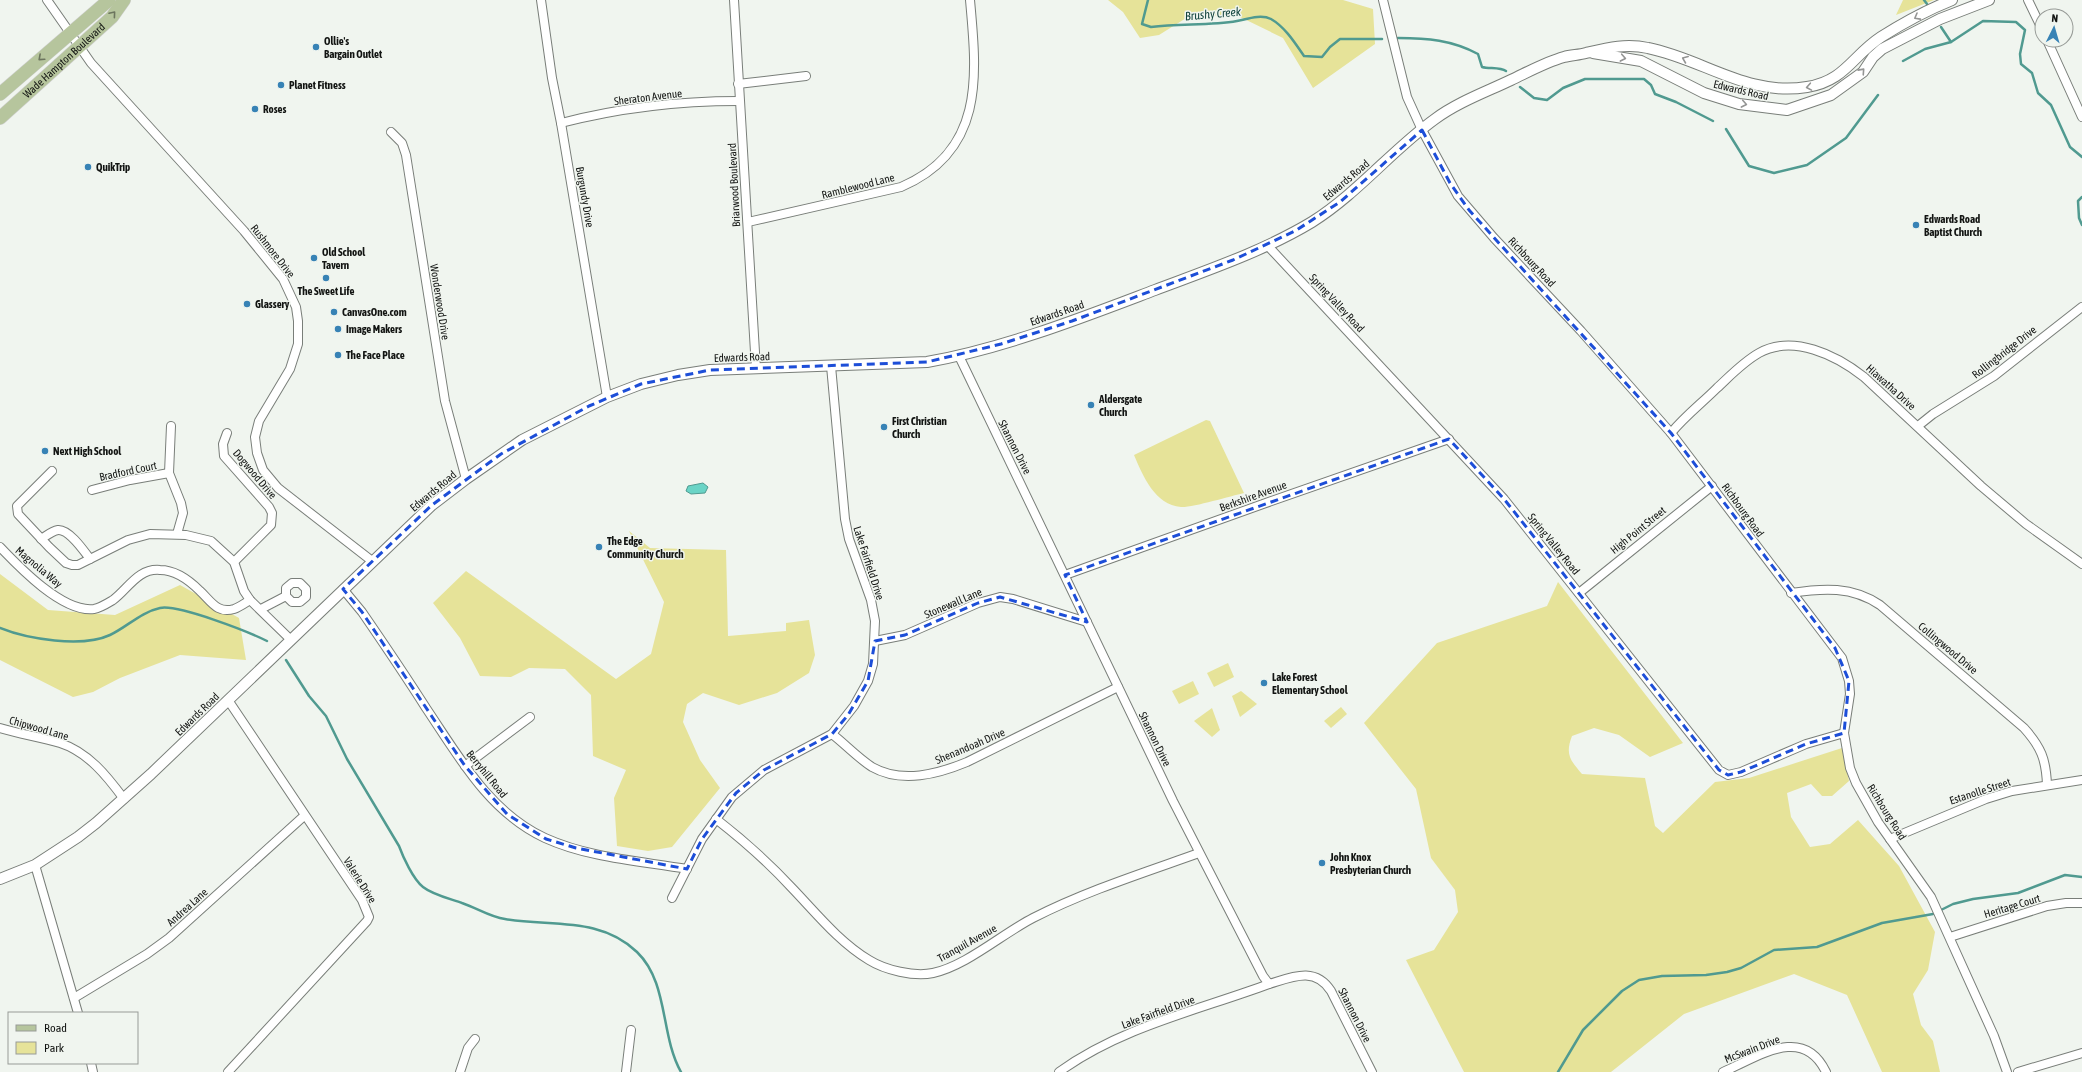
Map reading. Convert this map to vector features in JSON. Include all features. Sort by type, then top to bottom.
[{"type":"main road","name":"Wade Hampton Boulevard","points":[[0,94],[109,0]]},
{"type":"main road","name":"Wade Hampton Boulevard","points":[[0,118],[112,17],[124,0]]},
{"type":"street","name":"Rushmore Drive","points":[[47,0],[79,46],[106,81],[244,231],[283,279],[296,307],[298,320],[298,344],[290,369],[259,421],[255,437],[257,453],[263,470],[278,488],[372,561]]},
{"type":"street","name":"Burgundy Drive","points":[[541,0],[552,78],[561,123],[607,397]]},
{"type":"street","name":"Briarwood Boulevard","points":[[734,0],[756,369]]},
{"type":"street","name":"Ramblewood Lane","points":[[748,222],[894,189],[918,179],[943,159],[963,129],[974,96],[975,77],[970,0]]},
{"type":"street","name":"Richbourg Road","points":[[1384,0],[1407,97],[1422,130],[1450,183],[1469,210],[1581,331],[1671,433],[1791,593],[1835,648],[1846,668],[1850,694],[1844,734],[1850,768],[1856,783],[1869,809],[1931,897],[1994,1036],[2008,1072]]},
{"type":"street","name":"Edwards Road","points":[[0,879],[35,865],[78,838],[124,799],[432,505],[522,440],[607,397],[641,384],[678,375],[710,370],[912,363],[959,356],[1072,321],[1233,260],[1267,245],[1313,221],[1340,202],[1436,118],[1477,95],[1564,56],[1621,46],[1646,47],[1666,52],[1745,83],[1782,89],[1806,88],[1833,79],[1843,72],[1879,38],[1934,8],[1952,0]]},
{"type":"street","name":"Edwards Road","points":[[1585,53],[1601,53],[1641,61],[1704,93],[1739,104],[1787,110],[1831,95],[1863,72],[1873,57],[1882,49],[1940,19],[1971,5],[1989,0]]},
{"type":"street","points":[[2028,0],[2034,12]]},
{"type":"street","points":[[2051,48],[2082,117]]},
{"type":"street","points":[[738,84],[806,76]]},
{"type":"street","name":"Sheraton Avenue","points":[[561,123],[601,114],[662,105],[739,101]]},
{"type":"street","name":"Wonderwood Drive","points":[[391,132],[402,143],[406,155],[445,401],[466,479]]},
{"type":"street","name":"Spring Valley Road","points":[[1267,245],[1449,439],[1504,500],[1579,592],[1711,761],[1724,774],[1732,775],[1806,744],[1844,734]]},
{"type":"street","name":"Rollingbridge Drive","points":[[1918,426],[1933,414],[1994,376],[2082,307]]},
{"type":"street","name":"Hiawatha Drive","points":[[1671,433],[1747,361],[1760,352],[1781,346],[1792,346],[1820,352],[1846,364],[1864,377],[2006,508],[2082,564]]},
{"type":"street","name":"Shannon Drive","points":[[959,356],[1118,687],[1241,936],[1269,984],[1304,975],[1318,978],[1323,981],[1331,991],[1372,1072]]},
{"type":"street","name":"Lake Fairfield Drive","points":[[672,898],[702,839],[732,797],[751,780],[778,762],[832,734],[848,715],[862,693],[873,664],[875,622],[871,600],[849,539],[845,520],[831,366]]},
{"type":"street","points":[[171,426],[169,473],[182,508],[177,534]]},
{"type":"street","name":"Dogwood Drive","points":[[227,433],[223,444],[224,456],[269,507],[272,519],[271,526],[234,562]]},
{"type":"street","name":"Berkshire Avenue","points":[[1065,576],[1262,504],[1449,439]]},
{"type":"street","points":[[52,471],[26,496],[17,506],[16,510],[41,540],[66,563],[78,565],[128,540],[150,534],[177,534],[211,541],[234,562],[244,591],[250,600],[261,609],[290,640]]},
{"type":"street","name":"Bradford Court","points":[[92,490],[130,480],[169,473]]},
{"type":"street","name":"High Point Street","points":[[1579,592],[1712,486]]},
{"type":"street","points":[[41,540],[52,532],[59,530],[66,532],[90,559]]},
{"type":"street","name":"Magnolia Way","points":[[0,547],[18,566],[48,592],[66,602],[86,609],[95,609],[105,605],[114,600],[131,581],[142,574],[159,569],[181,576],[220,610],[234,609],[250,600]]},
{"type":"street","name":"Berryhill Road","points":[[343,589],[362,612],[465,766],[491,800],[507,814],[546,838],[614,858],[687,870]]},
{"type":"street","name":"Collingwood Drive","points":[[1791,593],[1816,589],[1844,590],[1864,595],[1880,605],[2024,728],[2038,745],[2045,761],[2047,785]]},
{"type":"street","points":[[261,609],[286,596]]},
{"type":"street","name":"Stonewall Lane","points":[[875,641],[905,635],[978,603],[1000,597],[1013,599],[1087,622]]},
{"type":"street","name":"Shenandoah Drive","points":[[832,734],[867,764],[880,771],[902,776],[931,774],[945,771],[967,762],[1118,687]]},
{"type":"street","name":"Valerie Drive","points":[[228,700],[304,816],[362,900],[369,917],[228,1072]]},
{"type":"street","points":[[465,766],[530,717]]},
{"type":"street","name":"Chipwood Lane","points":[[0,728],[59,743],[77,751],[103,773],[124,799]]},
{"type":"street","name":"Estanolle Street","points":[[1890,839],[1986,799],[2047,785],[2082,780]]},
{"type":"street","name":"Andrea Lane","points":[[74,998],[148,954],[169,938],[304,816]]},
{"type":"street","name":"Tranquil Avenue","points":[[716,819],[759,855],[859,954],[885,967],[919,974],[932,973],[951,966],[1032,918],[1064,902],[1199,853]]},
{"type":"street","points":[[35,865],[78,1012]]},
{"type":"street","name":"Heritage Court","points":[[1950,937],[2048,906],[2066,903],[2082,903]]},
{"type":"street","name":"Lake Fairfield Drive","points":[[1059,1072],[1088,1053],[1122,1036],[1269,984]]},
{"type":"street","points":[[626,1072],[631,1030]]},
{"type":"street","points":[[460,1072],[468,1048],[475,1038]]},
{"type":"street","name":"McSwain Drive","points":[[1723,1072],[1774,1050],[1795,1046],[1805,1048],[1814,1054],[1826,1072]]},
{"type":"street","points":[[2018,1072],[2082,1053]]},
{"type":"highlighted area","points":[[1422,130],[1450,183],[1469,210],[1671,433],[1835,648],[1849,681],[1844,733],[1806,744],[1741,772],[1728,775],[1719,770],[1504,499],[1449,439],[1065,575],[1087,622],[1000,597],[978,603],[905,635],[875,641],[868,681],[848,715],[832,734],[764,770],[736,793],[702,839],[687,869],[576,848],[546,839],[507,814],[465,766],[362,612],[343,589],[432,505],[501,454],[589,406],[641,384],[710,370],[927,362],[1001,344],[1072,321],[1233,260],[1295,231],[1340,202]]},
{"type":"green space","points":[[1108,0],[1343,0],[1373,9],[1375,44],[1313,88],[1283,38],[1238,16],[1191,15],[1159,35],[1140,38],[1123,12]]},
{"type":"green space","points":[[1903,0],[1934,0],[1896,15]]},
{"type":"green space","points":[[1206,420],[1210,421],[1244,493],[1193,506],[1181,507],[1172,505],[1164,501],[1151,488],[1141,472],[1134,455]]},
{"type":"green space","points":[[629,531],[650,548],[726,550],[728,636],[786,631],[786,623],[809,620],[815,655],[809,673],[777,693],[739,705],[703,693],[687,704],[683,722],[700,760],[720,788],[672,847],[648,851],[617,846],[614,798],[626,770],[593,756],[591,695],[565,669],[529,668],[511,677],[480,676],[460,638],[433,603],[466,571],[616,679],[651,654],[664,602]]},
{"type":"green space","points":[[0,574],[48,610],[115,615],[180,585],[239,618],[246,660],[180,655],[120,678],[93,692],[73,697],[0,660]]},
{"type":"green space","points":[[1558,582],[1683,743],[1650,757],[1619,735],[1594,728],[1572,736],[1569,752],[1572,761],[1582,774],[1645,778],[1655,826],[1663,833],[1715,782],[1749,778],[1842,748],[1849,781],[1832,796],[1822,796],[1811,784],[1787,793],[1791,817],[1810,847],[1830,844],[1858,820],[1899,866],[1935,932],[1928,970],[1913,994],[1921,1025],[1933,1041],[1940,1072],[1882,1072],[1847,995],[1794,974],[1684,1014],[1611,1072],[1464,1072],[1406,960],[1434,950],[1458,912],[1455,890],[1431,858],[1416,789],[1364,723],[1437,643],[1547,606]]},
{"type":"green space","points":[[1228,663],[1234,677],[1214,687],[1207,673]]},
{"type":"green space","points":[[1193,681],[1199,694],[1179,704],[1172,691]]},
{"type":"green space","points":[[1241,691],[1257,704],[1240,717],[1232,696]]},
{"type":"green space","points":[[1341,707],[1347,714],[1331,728],[1324,721]]},
{"type":"green space","points":[[1212,708],[1220,730],[1212,737],[1194,721]]},
{"type":"water","points":[[703,483],[708,487],[705,493],[691,494],[686,491],[688,486]]},
{"type":"waterway","name":"Brushy Creek","points":[[1148,0],[1142,24],[1151,27],[1216,23],[1263,17],[1276,22],[1285,31],[1304,56],[1322,57],[1330,47],[1340,39],[1382,39]]},
{"type":"waterway","points":[[1924,0],[1927,4]]},
{"type":"waterway","name":"Brushy Creek","points":[[1903,61],[1925,49],[1951,42],[1983,21],[2016,22],[2025,30],[2020,54],[2021,64],[2032,73],[2038,93],[2051,105],[2070,147],[2082,157]]},
{"type":"waterway","points":[[1941,27],[1951,42]]},
{"type":"waterway","name":"Brushy Creek","points":[[1398,38],[1429,39],[1459,46],[1478,54],[1482,67],[1506,71]]},
{"type":"waterway","name":"Brushy Creek","points":[[1520,87],[1534,98],[1547,100],[1563,88],[1585,79],[1644,79],[1651,85],[1655,94],[1676,102],[1713,121]]},
{"type":"waterway","name":"Brushy Creek","points":[[1726,129],[1749,166],[1774,173],[1807,165],[1846,138],[1878,95]]},
{"type":"waterway","name":"Brushy Creek","points":[[2082,197],[2078,201],[2079,218],[2082,225]]},
{"type":"waterway","points":[[0,628],[25,636],[55,640],[85,641],[110,635],[140,616],[153,610],[169,608],[197,614],[245,631],[267,641]]},
{"type":"waterway","points":[[286,660],[309,696],[326,716],[347,759],[399,846],[409,868],[419,883],[427,890],[437,895],[468,905],[499,918],[591,928],[607,933],[623,941],[637,952],[647,965],[654,979],[674,1057],[681,1072]]},
{"type":"waterway","points":[[1558,1072],[1583,1030],[1622,991],[1639,980],[1662,976],[1706,975],[1727,972],[1741,968],[1774,950],[1817,947],[1882,923],[1933,914],[1953,904],[1973,899],[2018,893],[2065,875],[2082,877]]},
{"type":"place","name":"Ollie's Bargain Outlet","points":[[316,47]]},
{"type":"place","name":"Planet Fitness","points":[[281,85]]},
{"type":"place","name":"Roses","points":[[255,109]]},
{"type":"place","name":"QuikTrip","points":[[88,167]]},
{"type":"place","name":"Edwards Road Baptist Church","points":[[1916,225]]},
{"type":"place","name":"Old School Tavern","points":[[314,258]]},
{"type":"place","name":"The Sweet Life","points":[[326,278]]},
{"type":"place","name":"Glassery","points":[[247,304]]},
{"type":"place","name":"CanvasOne.com","points":[[334,312]]},
{"type":"place","name":"Image Makers","points":[[338,329]]},
{"type":"place","name":"The Face Place","points":[[338,355]]},
{"type":"place","name":"Aldersgate Church","points":[[1091,405]]},
{"type":"place","name":"First Christian Church","points":[[884,427]]},
{"type":"place","name":"Next High School","points":[[45,451]]},
{"type":"place","name":"The Edge Community Church","points":[[599,547]]},
{"type":"place","name":"Lake Forest Elementary School","points":[[1264,683]]},
{"type":"place","name":"John Knox Presbyterian Church","points":[[1322,863]]}]
